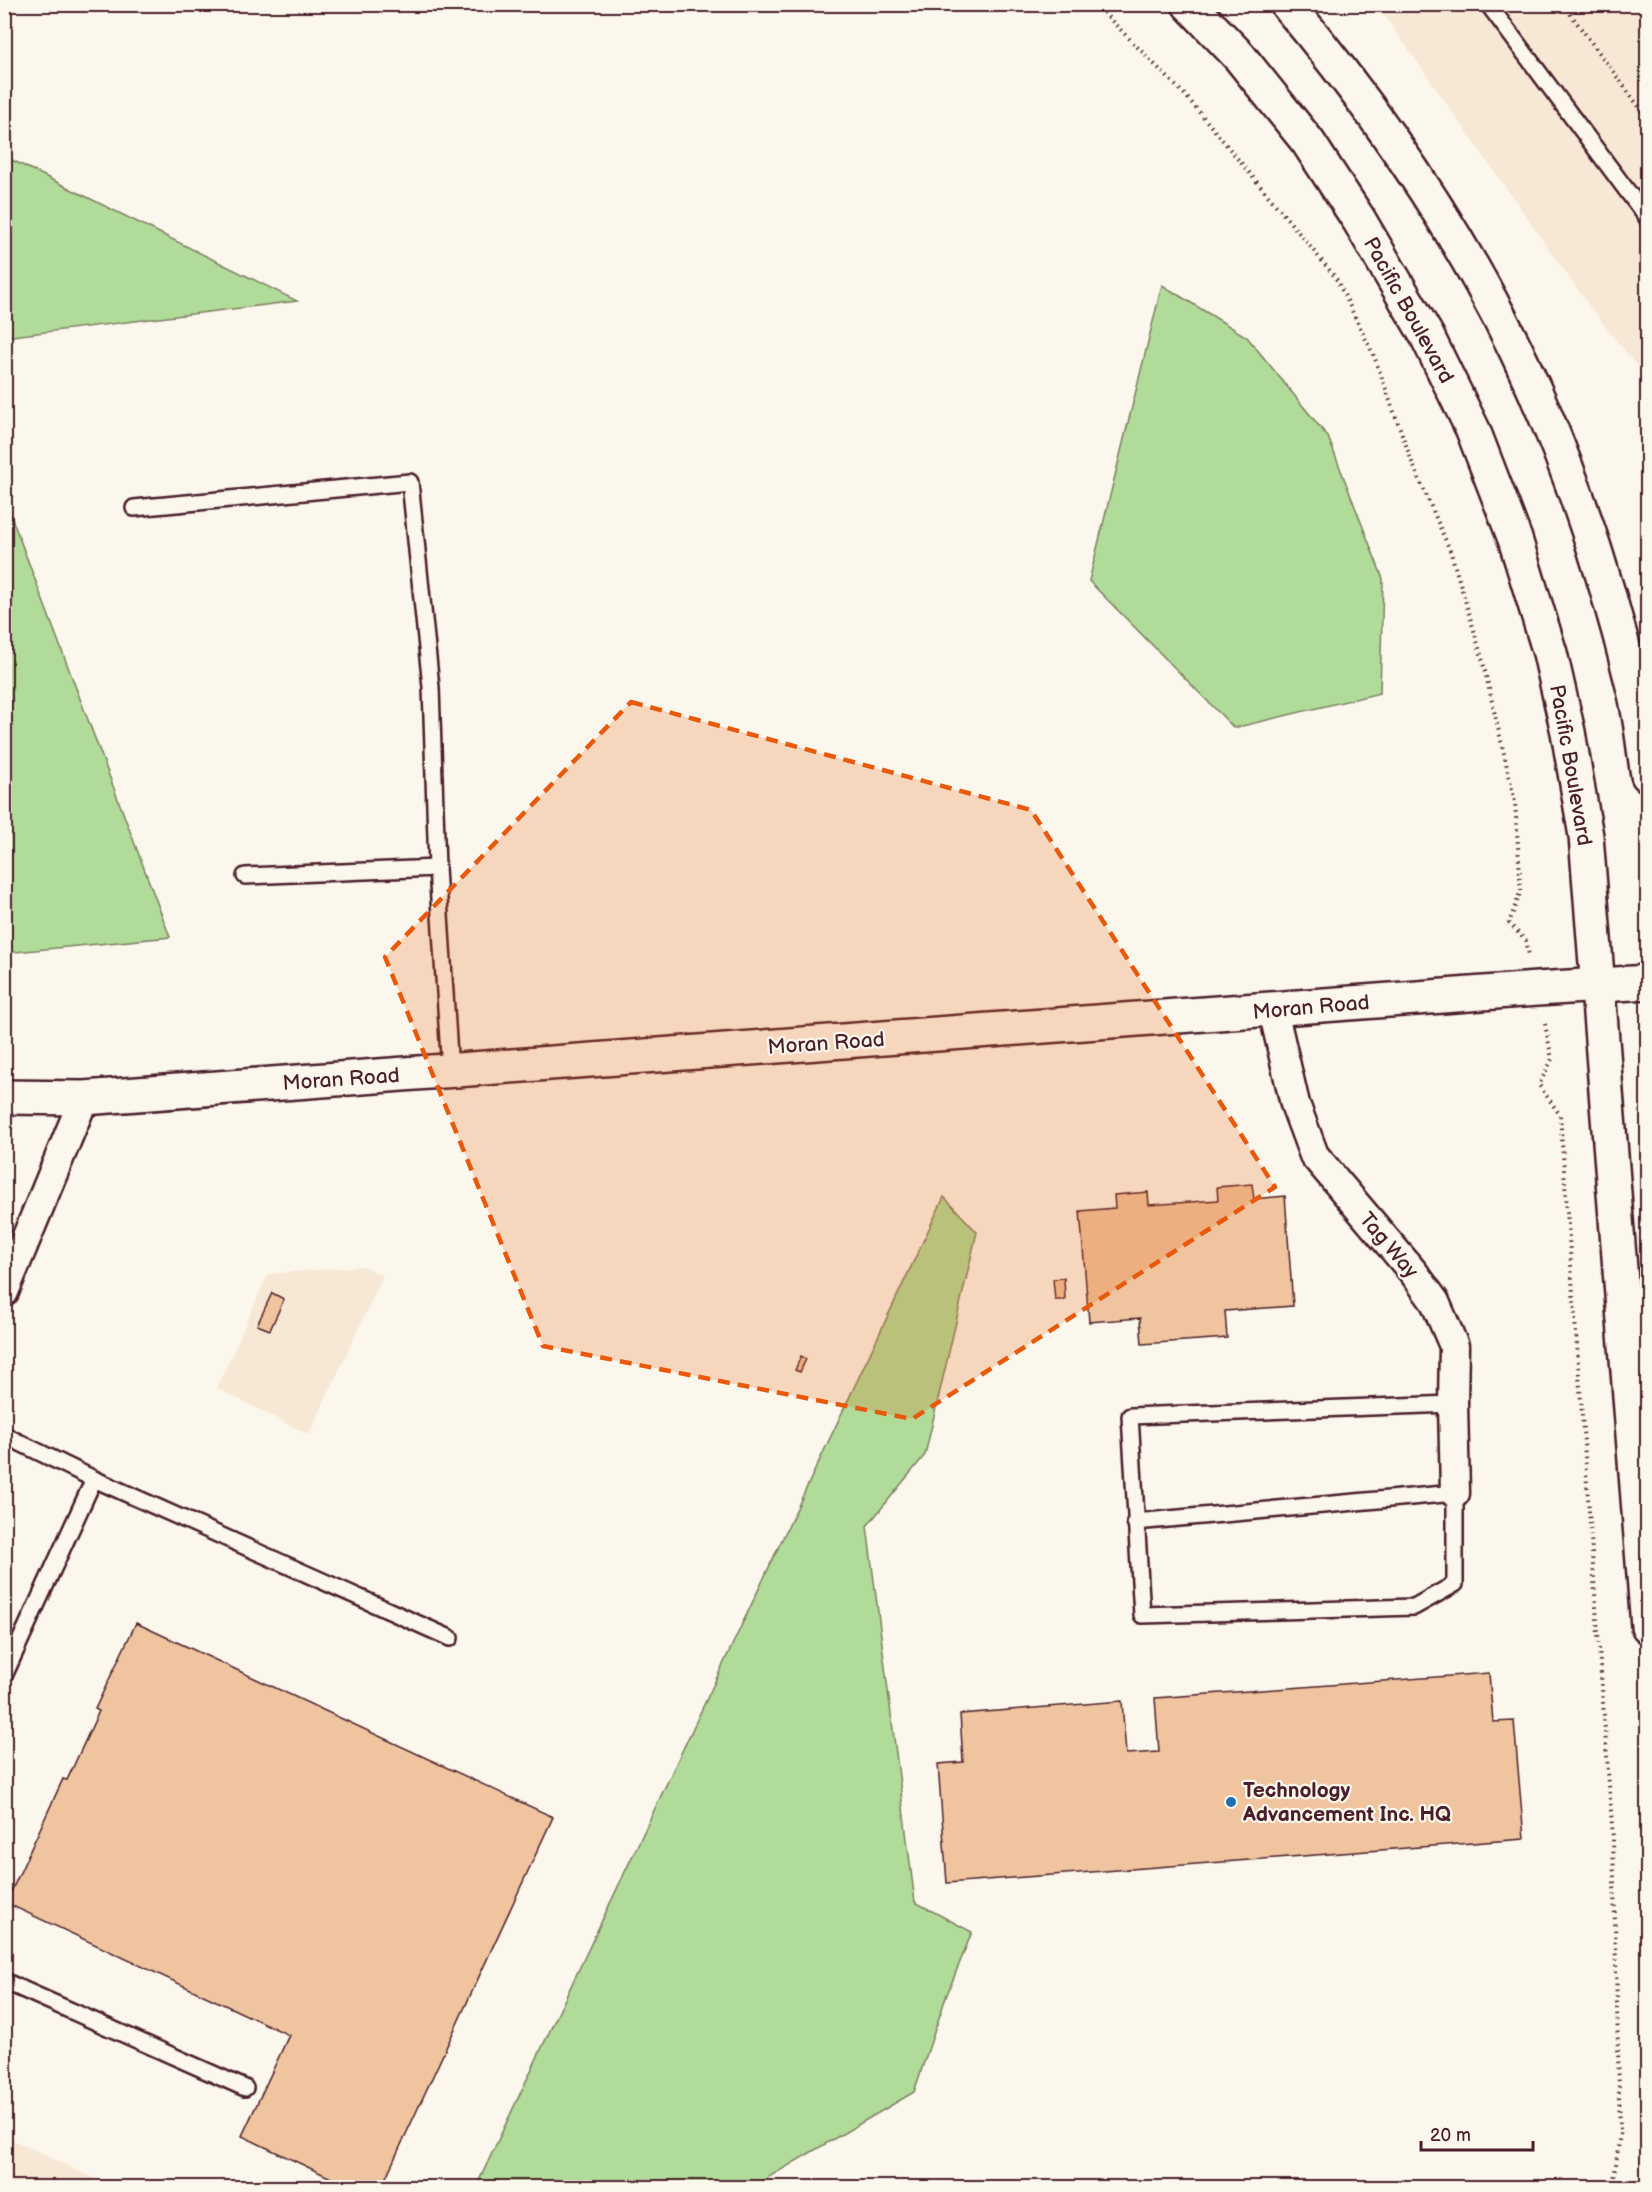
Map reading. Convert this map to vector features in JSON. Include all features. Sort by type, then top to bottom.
[{"type":"main road","name":"Pacific Boulevard","points":[[1189,4],[1239,56],[1308,142],[1359,220],[1427,336],[1473,430],[1519,551],[1550,653],[1568,732],[1586,836],[1647,1626]]},
{"type":"main road","points":[[1287,4],[1327,52],[1389,135],[1419,181],[1482,285],[1519,360],[1557,444],[1597,558],[1634,687],[1647,775]]},
{"type":"main road","name":"Moran Road","points":[[4,1097],[84,1098],[1647,982]]},
{"type":"street","name":"Tag Way","points":[[1273,1010],[1294,1104],[1314,1155],[1414,1273],[1435,1302],[1454,1346],[1455,1493]]},
{"type":"street","points":[[4,1292],[84,1098]]},
{"type":"lane","points":[[1488,4],[1647,219]]},
{"type":"lane","points":[[134,508],[410,482],[431,687],[437,868],[450,1071]]},
{"type":"lane","points":[[245,876],[437,868]]},
{"type":"lane","points":[[1135,1522],[1455,1493],[1455,1584],[1414,1607],[1142,1615],[1135,1522],[1130,1416],[1453,1404]]},
{"type":"lane","points":[[4,1435],[94,1479],[450,1638]]},
{"type":"lane","points":[[4,1676],[94,1479]]},
{"type":"lane","points":[[4,1981],[245,2088]]},
{"type":"path","points":[[1095,4],[1186,96],[1336,278],[1374,356],[1412,462],[1451,553],[1482,658],[1515,802],[1521,890],[1509,923],[1526,941],[1552,1059],[1539,1085],[1560,1115],[1613,1839],[1620,2133],[1613,2187]]},
{"type":"path","points":[[1563,4],[1647,119]]},
{"type":"highlighted area","points":[[631,702],[1031,810],[1275,1187],[912,1419],[543,1346],[385,957]]},
{"type":"shaded area","points":[[1377,5],[1647,5],[1647,379],[1587,303]]},
{"type":"shaded area","points":[[363,1266],[383,1276],[309,1435],[217,1388],[268,1274]]},
{"type":"shaded area","points":[[5,2136],[112,2187],[5,2187]]},
{"type":"green space","points":[[5,156],[12,160],[297,301],[5,337]]},
{"type":"green space","points":[[1162,285],[1247,337],[1328,437],[1383,579],[1380,693],[1234,728],[1089,581]]},
{"type":"green space","points":[[5,500],[170,937],[5,953]]},
{"type":"green space","points":[[944,1197],[977,1232],[925,1455],[867,1526],[915,1902],[972,1932],[946,1997],[914,2092],[752,2187],[476,2187]]},
{"type":"building","points":[[1252,1184],[1254,1199],[1285,1196],[1293,1306],[1225,1311],[1227,1338],[1142,1344],[1140,1318],[1089,1322],[1080,1211],[1115,1208],[1114,1195],[1148,1192],[1149,1205],[1218,1200],[1217,1187]]},
{"type":"building","points":[[1064,1278],[1065,1300],[1055,1300],[1053,1279]]},
{"type":"building","points":[[272,1293],[284,1299],[270,1330],[257,1325]]},
{"type":"building","points":[[801,1356],[806,1359],[800,1372],[795,1370]]},
{"type":"building","points":[[136,1623],[553,1817],[381,2188],[352,2188],[242,2136],[289,2035],[6,1903],[63,1779],[67,1780],[99,1711],[95,1709]]},
{"type":"building","name":"Technology Advancement Inc. HQ","points":[[1489,1673],[1493,1722],[1514,1721],[1524,1839],[947,1883],[938,1764],[963,1762],[960,1714],[1122,1701],[1126,1754],[1159,1752],[1155,1698]]},
{"type":"place","name":"Technology Advancement Inc. HQ","points":[[1231,1802]]}]
